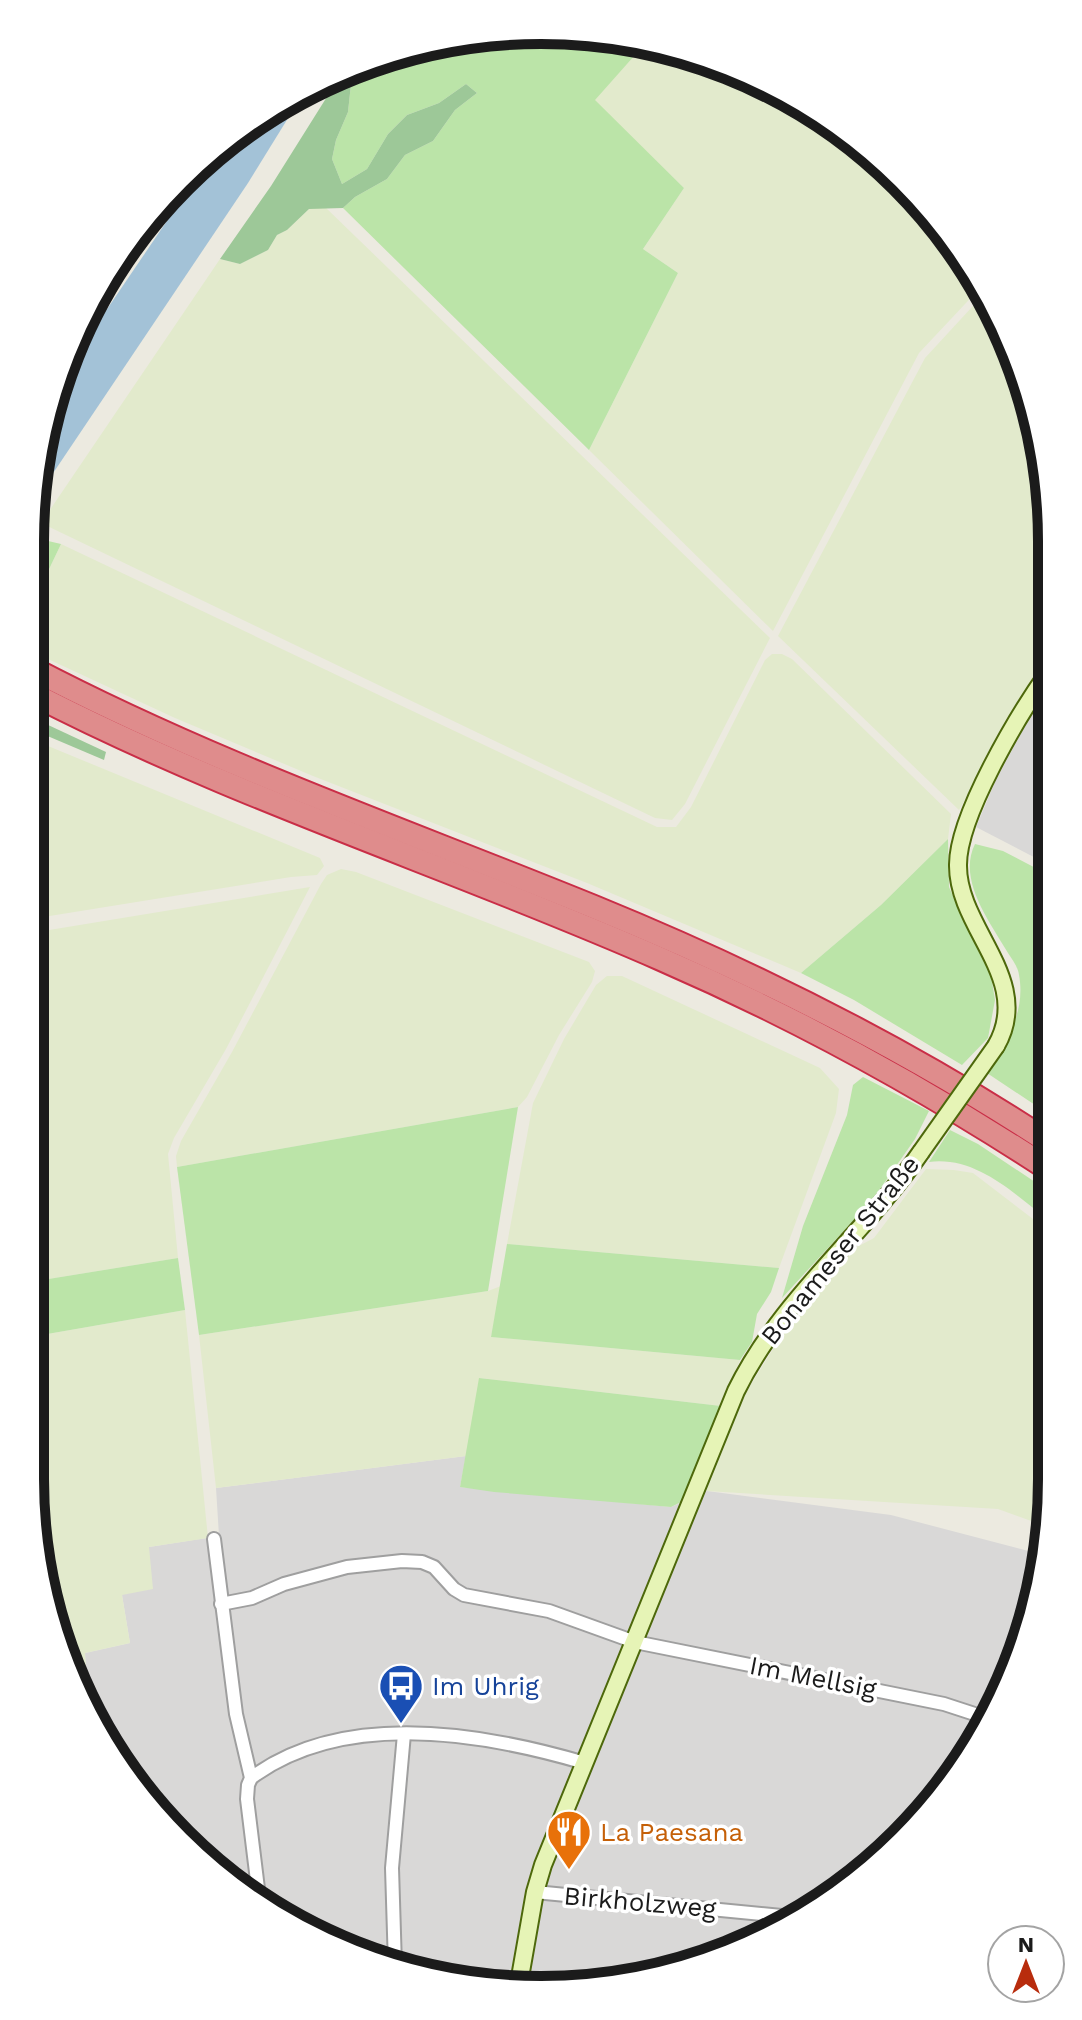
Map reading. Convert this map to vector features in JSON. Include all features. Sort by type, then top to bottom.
[{"type":"highway","points":[[44,674],[216,755],[595,907],[730,966],[844,1021],[923,1064],[1038,1136]]},
{"type":"highway","points":[[44,699],[202,773],[593,930],[716,984],[841,1045],[910,1083],[1038,1163]]},
{"type":"street","name":"Bonameser Straße","points":[[520,1975],[535,1892],[543,1865],[727,1410],[756,1353],[797,1298],[888,1198],[996,1046],[1004,1021],[1003,980],[962,896],[958,875],[959,846],[965,824],[989,775],[1038,688]]},
{"type":"street","points":[[214,1539],[236,1714],[251,1778]]},
{"type":"street","name":"Im Mellsig","points":[[221,1604],[252,1598],[284,1584],[347,1567],[422,1562],[434,1567],[454,1589],[464,1595],[549,1611],[635,1642],[903,1696],[978,1716]]},
{"type":"street","points":[[395,1954],[392,1868],[404,1734]]},
{"type":"street","points":[[258,1887],[248,1785],[251,1778],[265,1768],[302,1751],[350,1739],[404,1734],[486,1739],[585,1763]]},
{"type":"street","name":"Birkholzweg","points":[[535,1892],[778,1916]]},
{"type":"shaded area","points":[[1037,703],[1038,859],[976,827],[995,782]]},
{"type":"shaded area","points":[[466,1456],[460,1487],[671,1507],[707,1491],[891,1515],[1033,1552],[1012,1639],[987,1699],[935,1782],[869,1853],[790,1909],[701,1950],[606,1972],[508,1975],[444,1966],[381,1950],[292,1909],[213,1853],[167,1807],[111,1728],[87,1680],[85,1653],[130,1643],[122,1595],[149,1547],[219,1536],[216,1488]]},
{"type":"green space","points":[[574,45],[636,54],[595,100],[684,188],[643,249],[678,273],[589,450],[343,208],[355,197],[387,179],[405,155],[433,141],[455,110],[477,93],[466,84],[439,103],[407,115],[388,134],[367,169],[342,184],[332,159],[348,112],[351,84],[381,70],[412,61],[476,48]]},
{"type":"green space","points":[[636,54],[701,70],[761,95],[817,128],[869,167],[915,213],[973,296],[919,353],[773,631],[589,450],[678,273],[643,249],[684,188],[594,100]]},
{"type":"green space","points":[[352,81],[348,112],[332,159],[342,184],[367,169],[388,134],[407,115],[439,103],[466,84],[477,93],[455,110],[433,141],[405,155],[387,179],[355,197],[343,208],[309,209],[287,230],[277,235],[268,250],[240,264],[220,259],[271,186],[331,91]]},
{"type":"green space","points":[[324,206],[770,638],[685,804],[672,820],[655,818],[44,525],[45,518],[220,259],[240,264],[268,250],[277,235],[287,230],[309,209]]},
{"type":"green space","points":[[977,302],[1012,381],[1028,444],[1037,508],[1038,677],[959,810],[778,636],[925,358]]},
{"type":"green space","points":[[44,540],[61,544],[44,580]]},
{"type":"green space","points":[[61,544],[657,827],[676,827],[691,807],[765,660],[772,654],[782,654],[792,659],[951,814],[948,839],[881,905],[801,973],[587,883],[313,776],[175,718],[48,659],[44,655],[44,580]]},
{"type":"green space","points":[[44,723],[106,752],[104,760],[44,735]]},
{"type":"green space","points":[[44,744],[320,858],[324,866],[317,875],[44,917]]},
{"type":"green space","points":[[948,839],[949,887],[964,921],[988,957],[995,1000],[988,1038],[962,1065],[854,1000],[801,973],[881,905]]},
{"type":"green space","points":[[975,844],[1003,851],[1038,869],[1038,1107],[987,1073],[1013,1027],[1020,1002],[1019,975],[978,900],[970,872]]},
{"type":"green space","points":[[341,869],[356,872],[589,962],[595,971],[592,982],[559,1035],[527,1097],[518,1107],[177,1167],[176,1156],[181,1141],[321,884],[327,875]]},
{"type":"green space","points":[[310,887],[168,1154],[178,1258],[44,1280],[44,931]]},
{"type":"green space","points":[[607,976],[622,976],[820,1068],[839,1089],[836,1113],[779,1268],[507,1244],[533,1103],[564,1039],[596,985]]},
{"type":"green space","points":[[863,1077],[929,1111],[915,1139],[873,1199],[782,1298],[803,1226],[847,1115],[853,1085]]},
{"type":"green space","points":[[518,1107],[488,1291],[199,1335],[177,1167]]},
{"type":"green space","points":[[950,1130],[978,1144],[1038,1184],[1038,1212],[979,1171],[947,1162],[929,1162]]},
{"type":"green space","points":[[926,1169],[973,1173],[1038,1223],[1036,1523],[998,1509],[707,1491],[706,1481],[735,1410],[785,1330],[855,1248],[874,1238]]},
{"type":"green space","points":[[507,1244],[779,1268],[771,1292],[757,1314],[752,1342],[740,1360],[491,1337]]},
{"type":"green space","points":[[178,1258],[185,1310],[44,1335],[44,1280]]},
{"type":"green space","points":[[501,1286],[491,1337],[740,1360],[721,1406],[480,1378],[466,1456],[216,1488],[199,1335],[488,1291]]},
{"type":"green space","points":[[185,1310],[208,1538],[149,1547],[153,1589],[122,1595],[130,1643],[85,1653],[87,1680],[61,1608],[48,1544],[44,1479],[44,1335]]},
{"type":"green space","points":[[479,1378],[721,1406],[683,1501],[671,1507],[494,1492],[460,1487]]},
{"type":"water","points":[[292,112],[248,183],[47,481],[61,412],[88,337],[184,196],[238,147]]},
{"type":"place","name":"Im Uhrig","points":[[401,1725]]},
{"type":"place","name":"La Paesana","points":[[569,1871]]}]
